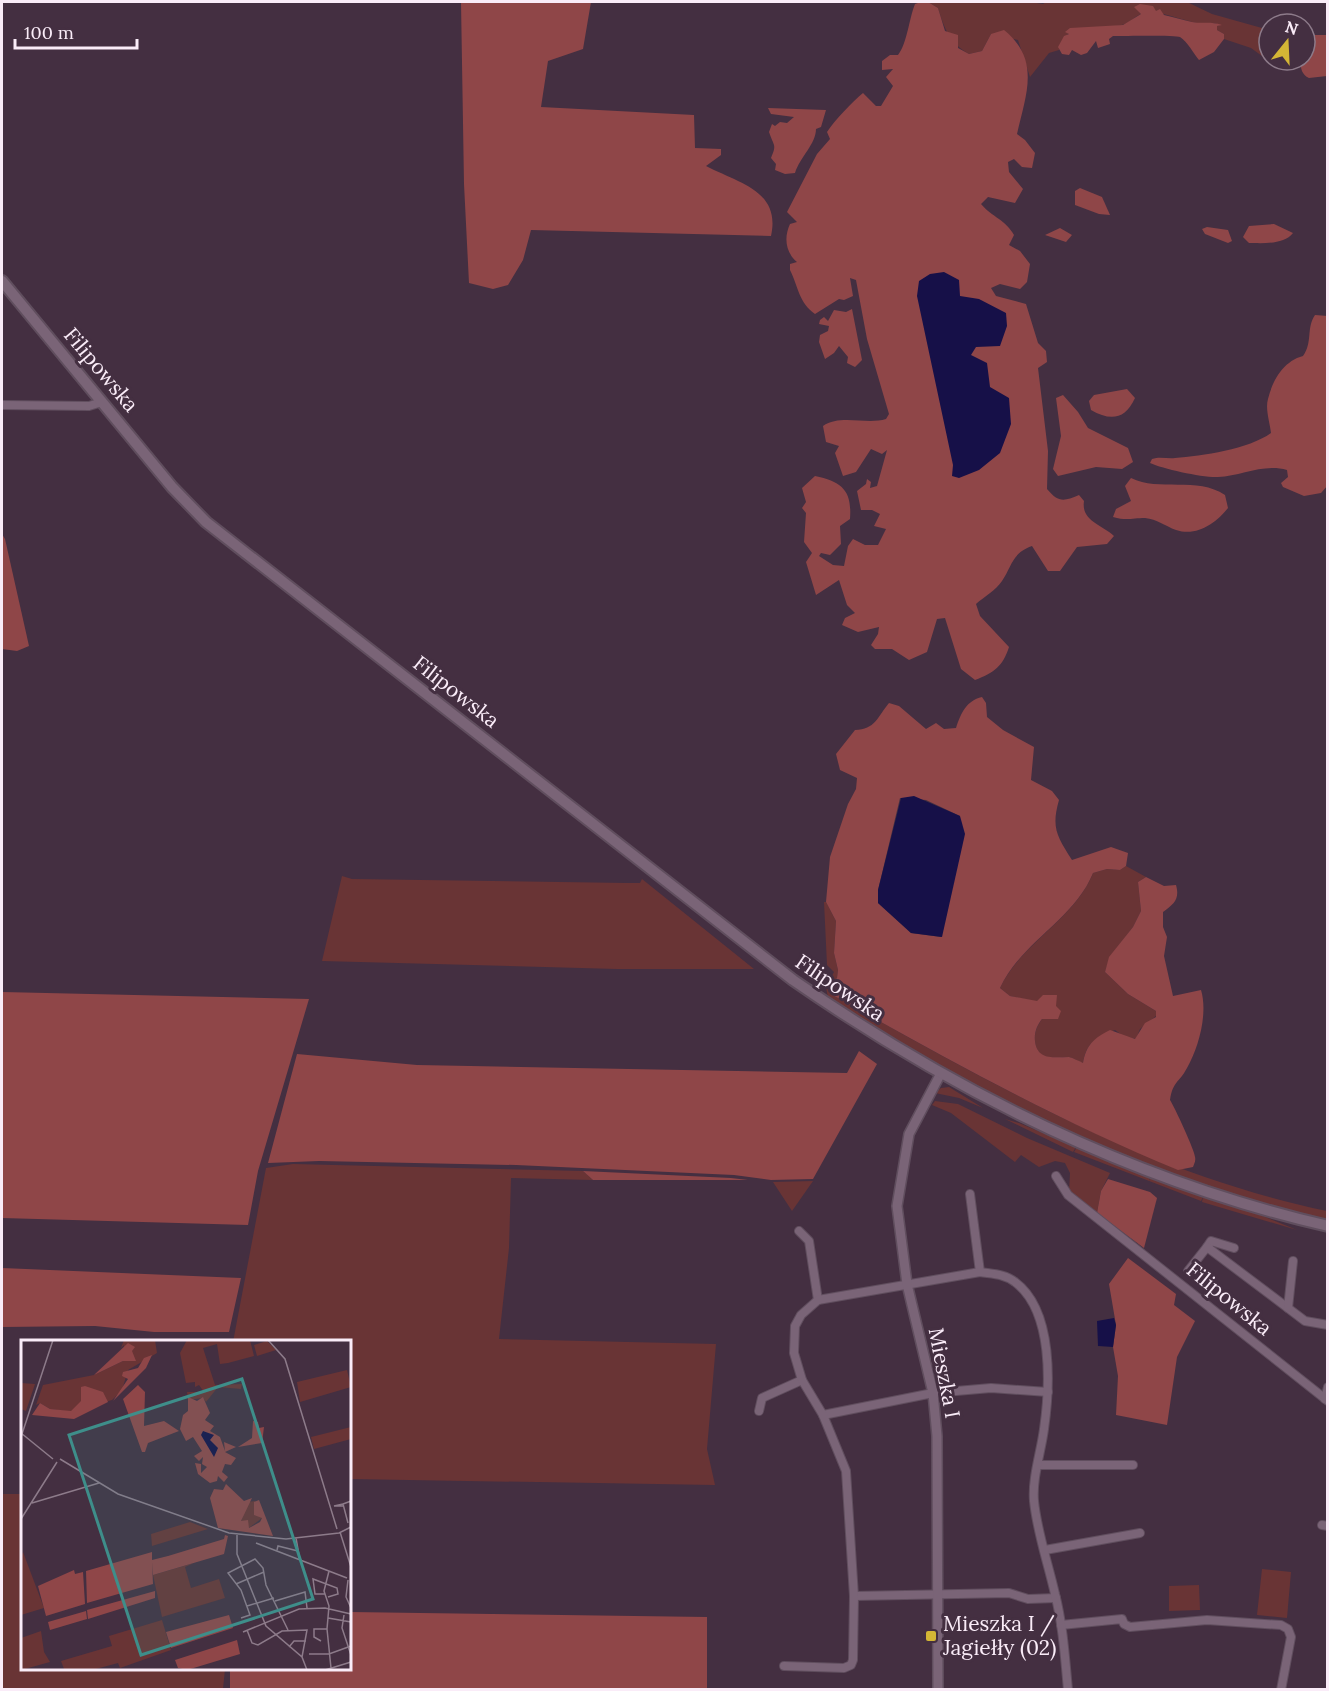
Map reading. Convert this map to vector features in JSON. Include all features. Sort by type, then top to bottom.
[{"type":"main road","name":"Filipowska","points":[[2,281],[177,494],[225,537],[770,963],[866,1030],[940,1074],[1013,1113],[1122,1161],[1247,1205],[1328,1226]]},
{"type":"street","points":[[2,405],[89,406],[102,402]]},
{"type":"street","name":"Mieszka I","points":[[938,1689],[937,1436],[933,1393],[907,1284],[897,1206],[901,1170],[909,1134],[940,1074]]},
{"type":"street","name":"Filipowska","points":[[1056,1176],[1068,1195],[1326,1400]]},
{"type":"street","points":[[970,1194],[980,1272]]},
{"type":"street","points":[[799,1230],[809,1241],[818,1300]]},
{"type":"street","points":[[1188,1271],[1211,1241],[1234,1248]]},
{"type":"street","points":[[1207,1247],[1305,1321],[1328,1325]]},
{"type":"street","points":[[1288,1308],[1293,1261]]},
{"type":"street","points":[[784,1666],[844,1668],[851,1665],[854,1596],[846,1472],[823,1415],[802,1380],[794,1353],[794,1333],[801,1315],[818,1300],[980,1272],[1005,1276],[1015,1281],[1030,1300],[1040,1322],[1047,1363],[1048,1392],[1033,1491],[1035,1519],[1056,1598],[1068,1689]]},
{"type":"street","points":[[759,1411],[762,1398],[802,1380]]},
{"type":"street","points":[[1326,1400],[1328,1387]]},
{"type":"street","points":[[823,1415],[933,1393],[992,1388],[1048,1392]]},
{"type":"street","points":[[1038,1465],[1133,1466]]},
{"type":"street","points":[[1045,1550],[1140,1533]]},
{"type":"street","points":[[854,1596],[1009,1593],[1028,1599],[1056,1598]]},
{"type":"street","points":[[1061,1625],[1122,1619],[1124,1624],[1130,1627],[1207,1620],[1281,1625],[1288,1629],[1292,1637],[1281,1689]]},
{"type":"shaded area","points":[[461,2],[591,2],[583,49],[548,61],[541,107],[694,115],[695,148],[721,149],[721,155],[706,166],[744,184],[764,199],[770,208],[771,236],[531,230],[523,260],[508,285],[493,289],[469,283],[464,184]]},
{"type":"shaded area","points":[[928,2],[1043,4],[1046,2],[1187,2],[1212,14],[1257,27],[1257,52],[1251,48],[1224,39],[1224,34],[1217,30],[1217,26],[1220,25],[1195,23],[1138,10],[1141,14],[1125,24],[1077,29],[1069,33],[1059,50],[1049,53],[1030,77],[1018,40],[991,34],[982,51],[969,54],[952,40],[938,8]]},
{"type":"shaded area","points":[[928,2],[938,8],[945,31],[958,35],[958,48],[969,54],[982,51],[991,34],[1004,30],[1016,41],[1023,53],[1028,78],[1017,134],[1035,153],[1032,168],[1022,167],[1014,159],[1008,162],[1009,172],[1023,189],[1015,203],[988,197],[981,204],[1011,230],[1014,235],[1009,245],[1020,251],[1030,264],[1027,282],[1020,289],[1000,284],[991,288],[996,296],[1026,304],[1038,343],[1046,351],[1047,362],[1038,368],[1048,451],[1047,489],[1061,500],[1079,495],[1084,501],[1084,508],[1089,518],[1114,536],[1107,544],[1077,547],[1060,571],[1048,571],[1032,546],[1016,556],[999,584],[976,604],[980,616],[1009,647],[997,668],[975,680],[961,669],[945,618],[937,619],[927,652],[909,660],[892,649],[875,649],[871,645],[878,634],[879,627],[858,632],[842,625],[845,618],[855,613],[847,605],[839,580],[816,595],[806,562],[812,553],[804,542],[806,513],[802,508],[806,502],[802,488],[815,476],[833,481],[844,489],[850,509],[850,519],[840,526],[841,544],[830,555],[821,553],[819,556],[833,565],[844,566],[848,546],[853,539],[865,545],[878,545],[886,529],[874,526],[880,514],[872,510],[861,510],[857,491],[866,484],[867,479],[871,482],[870,488],[877,486],[887,450],[882,454],[871,449],[856,472],[843,476],[835,453],[839,446],[826,442],[823,426],[830,422],[845,420],[879,421],[886,419],[889,414],[867,339],[856,280],[850,278],[853,296],[844,300],[839,299],[815,314],[810,310],[802,299],[790,270],[790,264],[797,262],[788,249],[787,234],[790,224],[797,222],[787,212],[817,154],[830,139],[827,132],[839,117],[863,93],[876,106],[881,106],[893,86],[886,77],[893,69],[882,70],[882,61],[890,55],[898,55],[904,44],[915,4]]},
{"type":"shaded area","points":[[1140,4],[1153,6],[1156,11],[1160,9],[1164,15],[1196,23],[1222,25],[1217,26],[1217,30],[1224,34],[1224,39],[1214,52],[1199,60],[1183,39],[1170,36],[1113,36],[1109,39],[1110,44],[1098,48],[1096,41],[1087,53],[1081,55],[1072,50],[1069,55],[1062,54],[1058,47],[1064,36],[1069,34],[1065,32],[1070,28],[1123,25],[1141,14],[1134,7]]},
{"type":"shaded area","points":[[1317,35],[1327,35],[1327,76],[1309,78],[1303,72],[1317,72]]},
{"type":"shaded area","points":[[768,108],[826,110],[821,127],[816,129],[813,140],[795,173],[785,174],[775,170],[776,164],[771,158],[774,145],[769,132],[772,124],[775,126],[780,122],[787,123],[794,117],[771,114]]},
{"type":"shaded area","points":[[1080,188],[1102,197],[1110,215],[1099,214],[1075,205],[1075,191]]},
{"type":"shaded area","points":[[1274,224],[1293,233],[1284,240],[1266,243],[1249,243],[1243,237],[1249,226]]},
{"type":"shaded area","points":[[1207,227],[1228,230],[1232,241],[1228,243],[1205,234],[1202,229]]},
{"type":"shaded area","points":[[1060,228],[1072,235],[1066,242],[1045,235]]},
{"type":"shaded area","points":[[944,272],[959,280],[960,296],[979,299],[1006,313],[1007,326],[1000,346],[976,347],[971,355],[987,363],[990,387],[1009,398],[1011,424],[1000,453],[979,470],[959,478],[952,476],[953,465],[917,296],[919,281],[930,274]]},
{"type":"shaded area","points":[[852,309],[862,360],[855,367],[847,363],[848,357],[839,346],[825,359],[819,342],[820,335],[828,331],[829,326],[819,324],[820,320],[824,317],[828,321],[834,310],[846,312]]},
{"type":"shaded area","points":[[1315,315],[1328,316],[1328,485],[1321,493],[1304,496],[1283,487],[1281,483],[1288,477],[1287,470],[1278,468],[1212,477],[1184,473],[1150,463],[1155,458],[1186,457],[1225,451],[1262,439],[1271,433],[1267,407],[1270,392],[1280,372],[1290,362],[1303,356],[1306,351]]},
{"type":"shaded area","points":[[1127,389],[1135,398],[1127,411],[1122,414],[1111,417],[1091,410],[1089,401],[1094,395]]},
{"type":"shaded area","points":[[1063,395],[1088,428],[1128,448],[1133,462],[1122,469],[1096,467],[1058,476],[1053,469],[1061,436],[1056,398]]},
{"type":"shaded area","points":[[1131,478],[1154,484],[1202,486],[1214,489],[1225,495],[1228,508],[1212,523],[1191,532],[1176,530],[1145,518],[1113,517],[1116,509],[1131,501],[1125,486]]},
{"type":"shaded area","points":[[2,534],[29,646],[17,651],[2,649]]},
{"type":"shaded area","points":[[982,697],[986,703],[987,717],[1003,730],[1034,747],[1031,780],[1052,791],[1059,800],[1056,818],[1057,832],[1072,860],[1111,847],[1128,853],[1126,866],[1120,870],[1107,869],[1093,873],[1073,904],[1021,957],[1000,988],[1010,996],[1037,1001],[1043,995],[1057,995],[1056,1006],[1061,1011],[1058,1019],[1042,1019],[1036,1029],[1035,1041],[1039,1052],[1053,1057],[1069,1057],[1083,1063],[1089,1047],[1099,1036],[1110,1030],[1135,1039],[1145,1023],[1156,1017],[1156,1011],[1128,994],[1105,972],[1109,957],[1133,927],[1141,911],[1138,882],[1146,877],[1164,886],[1176,885],[1175,901],[1163,912],[1163,927],[1167,937],[1164,956],[1173,996],[1201,990],[1203,999],[1203,1019],[1199,1040],[1187,1068],[1173,1089],[1170,1100],[1194,1153],[1193,1167],[1178,1170],[1087,1130],[958,1064],[829,993],[829,986],[837,978],[838,970],[834,953],[836,921],[826,902],[830,857],[848,804],[856,789],[857,778],[840,770],[836,754],[855,730],[872,725],[889,703],[899,706],[926,729],[936,723],[944,729],[956,728],[965,708]],"holes":[[[900,798],[926,800],[960,816],[941,937],[911,933],[878,903],[878,890]]]},
{"type":"shaded area","points":[[914,796],[960,816],[965,834],[942,937],[911,933],[878,903],[878,890],[901,798]]},
{"type":"shaded area","points":[[1126,866],[1146,877],[1138,882],[1141,911],[1133,927],[1110,957],[1105,972],[1128,994],[1156,1011],[1156,1016],[1140,1029],[1136,1039],[1123,1036],[1115,1030],[1097,1038],[1089,1046],[1083,1063],[1069,1057],[1043,1055],[1036,1048],[1035,1041],[1036,1029],[1043,1018],[1037,1002],[1010,996],[1000,988],[1021,957],[1074,904],[1093,873],[1107,869],[1120,870]]},
{"type":"shaded area","points":[[342,876],[352,879],[627,883],[640,883],[642,879],[754,969],[617,969],[322,961]]},
{"type":"shaded area","points":[[824,902],[836,921],[834,953],[838,970],[837,978],[829,987],[829,993],[950,1060],[1070,1122],[1194,1173],[1259,1194],[1327,1211],[1327,1219],[1286,1210],[1218,1190],[1115,1152],[1017,1107],[922,1055],[828,998],[826,987],[834,972],[827,965]]},
{"type":"shaded area","points":[[2,992],[309,999],[258,1171],[248,1225],[2,1218]]},
{"type":"shaded area","points":[[859,1051],[877,1064],[813,1179],[771,1180],[734,1175],[516,1165],[319,1161],[268,1163],[297,1054],[417,1065],[847,1073]]},
{"type":"shaded area","points":[[949,1087],[983,1108],[959,1098],[935,1093],[941,1088]]},
{"type":"shaded area","points":[[935,1101],[958,1104],[1027,1138],[1110,1173],[1101,1191],[1097,1213],[1069,1193],[1070,1173],[1065,1163],[1055,1161],[1039,1167],[1021,1155],[1015,1162],[951,1113],[932,1105]]},
{"type":"shaded area","points":[[1005,1119],[1019,1123],[1076,1147],[1073,1152]]},
{"type":"shaded area","points":[[1077,1147],[1149,1177],[1149,1181],[1074,1152]]},
{"type":"shaded area","points":[[293,1164],[583,1171],[593,1180],[511,1178],[509,1248],[499,1339],[716,1344],[707,1449],[715,1485],[351,1479],[351,1340],[233,1340],[266,1168]]},
{"type":"shaded area","points":[[583,1171],[731,1178],[748,1180],[593,1180]]},
{"type":"shaded area","points":[[1150,1177],[1203,1197],[1201,1201],[1149,1181]]},
{"type":"shaded area","points":[[1108,1179],[1150,1192],[1157,1198],[1144,1248],[1097,1213],[1101,1191]]},
{"type":"shaded area","points":[[813,1181],[792,1211],[773,1182]]},
{"type":"shaded area","points":[[1203,1197],[1253,1212],[1297,1230],[1202,1202]]},
{"type":"shaded area","points":[[1128,1258],[1176,1294],[1174,1305],[1195,1321],[1177,1357],[1167,1425],[1116,1415],[1118,1376],[1113,1347],[1116,1325],[1109,1284]]},
{"type":"shaded area","points":[[2,1268],[241,1278],[229,1332],[154,1332],[95,1326],[2,1327]]},
{"type":"shaded area","points":[[1114,1318],[1116,1325],[1113,1347],[1098,1346],[1097,1321]]},
{"type":"shaded area","points":[[2,1494],[21,1494],[21,1670],[225,1670],[223,1689],[2,1689]]},
{"type":"shaded area","points":[[1262,1569],[1291,1572],[1287,1618],[1257,1615]]},
{"type":"shaded area","points":[[1199,1585],[1200,1610],[1169,1611],[1169,1586]]},
{"type":"shaded area","points":[[351,1612],[707,1617],[707,1689],[230,1689],[230,1670],[351,1670]]},
{"type":"place","name":"Mieszka I / Jagiełły (02)","points":[[931,1636]]}]
